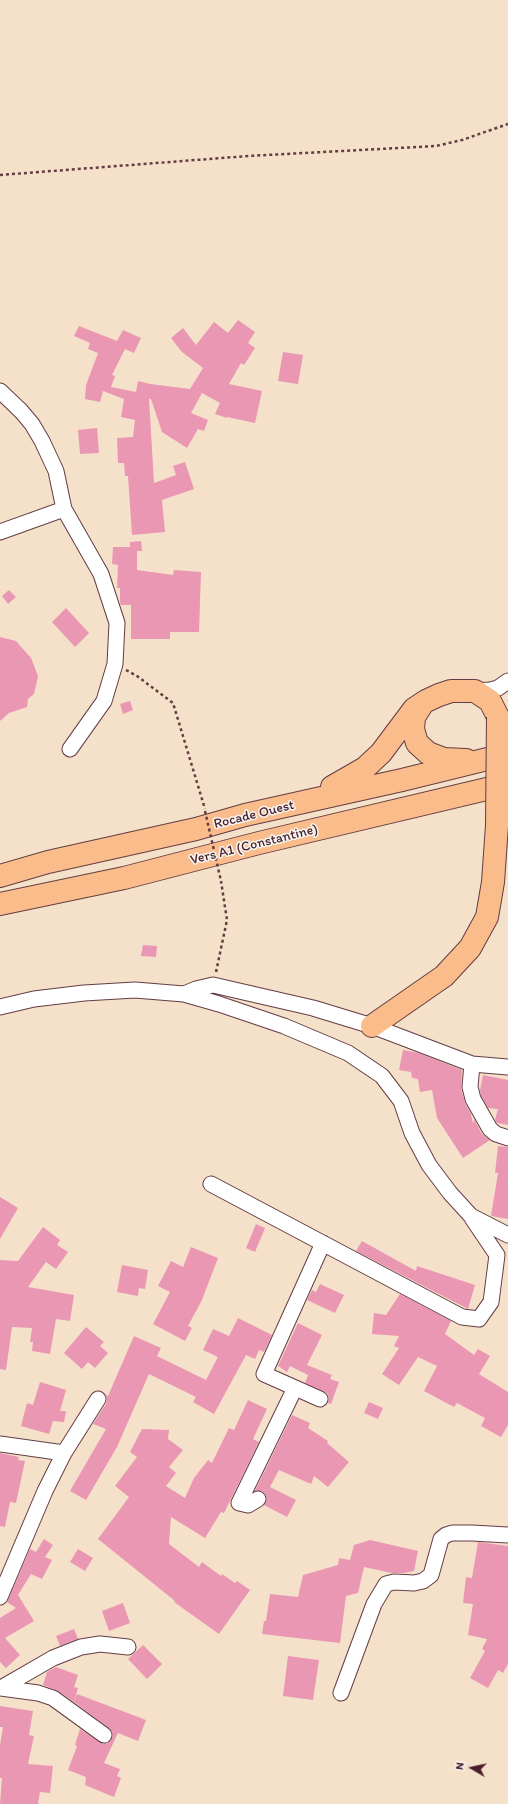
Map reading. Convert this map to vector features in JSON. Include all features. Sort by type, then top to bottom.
[{"type":"highway","points":[[297,805],[356,775],[365,768],[381,753],[414,709],[426,701],[451,691],[475,691],[490,701],[498,717],[497,825],[493,882],[487,917],[470,948],[444,976],[372,1026]]},
{"type":"highway","points":[[426,701],[419,708],[414,717],[413,729],[417,743],[428,753],[444,759],[485,759]]},
{"type":"highway","name":"Rocade Ouest","points":[[0,876],[48,862],[196,829],[245,815],[297,805],[508,754]]},
{"type":"highway","name":"Vers A1 (Constantine)","points":[[0,904],[124,878],[259,843],[508,784]]},
{"type":"street","points":[[0,391],[32,424],[42,441],[56,471],[64,509],[101,574],[117,623],[115,664],[104,701],[70,749]]},
{"type":"street","points":[[0,532],[64,509]]},
{"type":"street","points":[[475,691],[498,688],[508,682]]},
{"type":"street","points":[[498,717],[508,682]]},
{"type":"street","points":[[184,994],[196,989],[213,985],[313,1008],[372,1026],[472,1064],[508,1067]]},
{"type":"street","points":[[0,1007],[34,998],[84,993],[135,990],[184,994],[220,1004],[348,1052],[382,1076],[401,1101],[412,1133],[429,1165],[450,1194],[471,1216],[496,1254],[491,1302],[479,1319],[462,1317],[211,1184]]},
{"type":"street","points":[[472,1064],[470,1087],[472,1099],[490,1128],[496,1134],[508,1138]]},
{"type":"street","points":[[471,1216],[508,1235]]},
{"type":"street","points":[[320,1399],[264,1374],[322,1243]]},
{"type":"street","points":[[258,1499],[248,1505],[239,1503],[295,1388]]},
{"type":"street","points":[[0,1597],[45,1491],[64,1453],[98,1399]]},
{"type":"street","points":[[0,1444],[64,1453]]},
{"type":"street","points":[[341,1693],[374,1604],[386,1584],[394,1582],[414,1583],[423,1581],[431,1575],[441,1538],[446,1535],[472,1533],[508,1535]]},
{"type":"street","points":[[0,1688],[53,1658],[81,1648],[100,1644],[128,1647]]},
{"type":"street","points":[[0,1688],[38,1693],[53,1698],[104,1735]]},
{"type":"path","points":[[0,175],[248,156],[436,146],[469,138],[508,124]]},
{"type":"path","points":[[115,664],[137,676],[173,703],[205,811],[221,881],[227,920],[213,985]]},
{"type":"building","points":[[238,320],[255,332],[248,343],[255,348],[244,365],[241,363],[229,384],[262,391],[255,423],[227,418],[215,414],[220,403],[202,393],[191,413],[208,420],[204,431],[198,429],[187,448],[162,432],[151,399],[149,399],[154,483],[176,475],[173,466],[185,462],[194,489],[162,500],[165,532],[132,535],[128,476],[125,476],[124,463],[118,463],[117,438],[133,437],[135,420],[121,417],[124,399],[103,391],[100,402],[85,399],[86,385],[98,353],[88,349],[90,343],[74,336],[79,326],[117,341],[123,330],[141,338],[134,353],[125,349],[112,375],[115,376],[111,387],[136,392],[138,381],[190,389],[203,368],[182,352],[171,338],[183,328],[196,345],[214,322],[228,333]]},
{"type":"building","points":[[283,352],[303,355],[298,384],[278,381]]},
{"type":"building","points":[[97,428],[99,453],[80,454],[78,430]]},
{"type":"building","points":[[141,541],[142,551],[137,551],[137,570],[173,575],[174,570],[201,572],[199,632],[170,632],[170,639],[131,639],[131,605],[121,605],[120,603],[120,588],[117,588],[118,565],[112,564],[113,547],[130,547],[130,542]]},
{"type":"building","points":[[9,590],[16,597],[8,604],[2,596]]},
{"type":"building","points":[[66,608],[89,633],[75,647],[52,622]]},
{"type":"building","points":[[0,637],[16,641],[31,658],[38,676],[34,694],[28,699],[27,707],[9,713],[0,721]]},
{"type":"building","points":[[130,701],[133,710],[123,714],[120,704]]},
{"type":"building","points":[[143,945],[157,946],[156,957],[141,956]]},
{"type":"building","points":[[403,1050],[419,1053],[462,1070],[461,1089],[465,1103],[471,1114],[473,1124],[474,1119],[482,1134],[490,1140],[463,1158],[437,1118],[432,1090],[420,1092],[418,1079],[412,1078],[411,1072],[399,1070]]},
{"type":"building","points":[[483,1075],[508,1080],[508,1125],[497,1123],[495,1120],[498,1109],[488,1108],[481,1096],[480,1090]]},
{"type":"building","points":[[498,1146],[508,1147],[508,1219],[491,1216],[498,1173],[495,1173]]},
{"type":"building","points":[[0,1197],[18,1208],[0,1239]]},
{"type":"building","points":[[256,1224],[265,1228],[255,1252],[246,1248]]},
{"type":"building","points":[[43,1227],[60,1240],[57,1245],[68,1252],[56,1269],[46,1262],[28,1287],[74,1295],[70,1321],[56,1319],[50,1354],[32,1351],[33,1342],[30,1342],[32,1328],[12,1327],[6,1370],[0,1369],[0,1260],[18,1261]]},
{"type":"building","points":[[362,1241],[416,1271],[417,1266],[475,1285],[468,1309],[356,1251]]},
{"type":"building","points":[[191,1247],[218,1258],[202,1300],[188,1326],[192,1328],[185,1341],[153,1324],[170,1292],[158,1286],[171,1261],[183,1267]]},
{"type":"building","points":[[122,1265],[148,1270],[145,1289],[139,1288],[138,1296],[117,1292]]},
{"type":"building","points":[[320,1284],[344,1295],[335,1313],[307,1300],[312,1290],[316,1292]]},
{"type":"building","points":[[400,1294],[451,1321],[445,1334],[474,1355],[478,1349],[490,1356],[479,1374],[508,1392],[508,1425],[501,1437],[481,1426],[485,1418],[457,1403],[454,1407],[424,1391],[437,1366],[418,1357],[399,1385],[382,1374],[399,1348],[394,1346],[399,1336],[372,1334],[374,1313],[386,1315]]},
{"type":"building","points":[[238,1318],[272,1335],[264,1352],[259,1350],[255,1359],[246,1355],[214,1414],[193,1402],[196,1397],[149,1374],[117,1447],[86,1500],[70,1491],[106,1429],[93,1424],[106,1404],[106,1394],[108,1396],[134,1336],[161,1348],[157,1356],[206,1380],[218,1357],[203,1350],[213,1329],[229,1336]]},
{"type":"building","points":[[298,1323],[322,1335],[307,1365],[332,1375],[330,1379],[339,1382],[331,1404],[328,1403],[329,1398],[327,1393],[305,1383],[308,1375],[290,1366],[287,1372],[278,1366]]},
{"type":"building","points":[[86,1327],[104,1342],[100,1346],[108,1353],[95,1368],[88,1362],[82,1369],[64,1353]]},
{"type":"building","points":[[40,1382],[66,1390],[60,1411],[66,1411],[64,1422],[53,1421],[49,1434],[21,1426],[27,1403],[33,1405]]},
{"type":"building","points":[[248,1400],[267,1409],[253,1439],[259,1442],[224,1513],[221,1512],[205,1538],[171,1517],[169,1544],[199,1567],[202,1562],[221,1576],[222,1574],[235,1583],[237,1581],[250,1590],[219,1634],[174,1602],[175,1601],[98,1539],[129,1497],[115,1486],[137,1457],[130,1452],[142,1429],[169,1430],[168,1439],[183,1450],[169,1467],[176,1473],[166,1486],[185,1498],[194,1478],[208,1460],[212,1463],[229,1428],[234,1430]]},
{"type":"building","points":[[369,1402],[383,1408],[378,1419],[364,1413]]},
{"type":"building","points":[[292,1415],[310,1423],[308,1428],[328,1441],[327,1443],[349,1462],[328,1487],[314,1476],[311,1484],[279,1470],[270,1487],[296,1500],[287,1517],[264,1505],[267,1499],[265,1494],[262,1491],[255,1491]]},
{"type":"building","points":[[0,1453],[19,1457],[18,1460],[25,1461],[16,1503],[10,1502],[5,1527],[0,1526]]},
{"type":"building","points":[[44,1539],[53,1545],[45,1557],[52,1560],[42,1579],[31,1574],[18,1595],[34,1621],[5,1638],[20,1655],[6,1668],[0,1662],[0,1618],[16,1608],[7,1602],[30,1549],[36,1552]]},
{"type":"building","points":[[370,1540],[418,1551],[414,1571],[392,1573],[364,1567],[358,1593],[346,1596],[340,1643],[262,1634],[264,1621],[266,1621],[270,1594],[298,1597],[303,1575],[338,1565],[339,1558],[350,1560],[354,1545]]},
{"type":"building","points":[[478,1542],[508,1546],[508,1664],[503,1673],[498,1670],[488,1688],[470,1678],[485,1651],[482,1649],[487,1639],[468,1635],[473,1604],[463,1603],[466,1577],[472,1578]]},
{"type":"building","points":[[78,1549],[93,1558],[85,1571],[70,1562]]},
{"type":"building","points":[[123,1603],[130,1623],[109,1631],[102,1611]]},
{"type":"building","points":[[74,1629],[78,1639],[60,1646],[56,1636]]},
{"type":"building","points":[[143,1645],[162,1664],[147,1679],[128,1659]]},
{"type":"building","points":[[288,1656],[319,1660],[313,1700],[283,1696]]},
{"type":"building","points":[[56,1667],[78,1675],[74,1687],[78,1688],[74,1702],[58,1691],[43,1685],[47,1672]]},
{"type":"building","points":[[77,1694],[146,1720],[138,1741],[118,1733],[104,1763],[120,1769],[117,1776],[121,1778],[114,1797],[85,1785],[86,1777],[68,1770],[77,1746],[75,1745],[80,1729],[103,1744],[108,1743],[113,1736],[109,1728],[74,1702]]},
{"type":"building","points":[[0,1706],[33,1711],[29,1735],[34,1736],[28,1764],[53,1766],[50,1793],[40,1792],[38,1804],[0,1804],[2,1778],[0,1778],[0,1745],[3,1727],[0,1727]]}]
